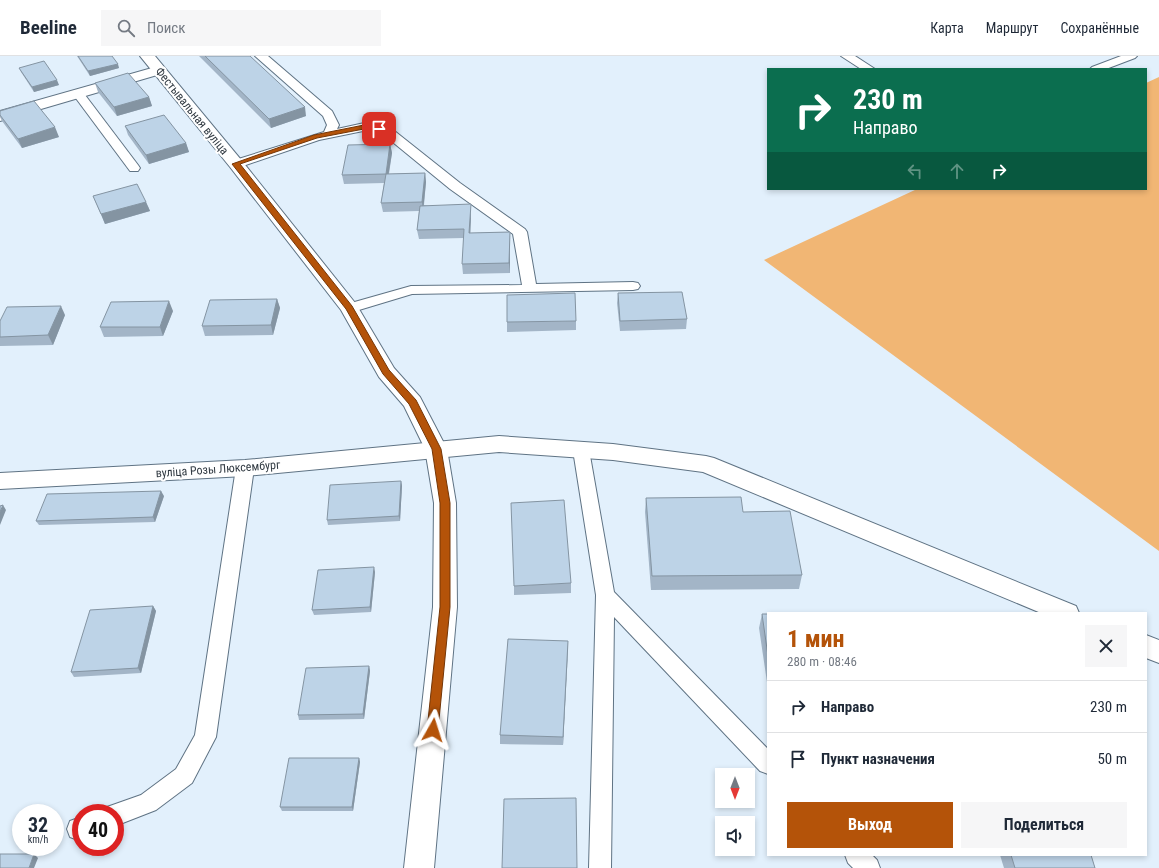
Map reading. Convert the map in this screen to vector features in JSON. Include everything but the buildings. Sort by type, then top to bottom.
[{"type":"street","name":"Фестывальная вуліца","points":[[147,56],[236,164],[349,308],[386,372],[413,402],[436,449],[445,503],[445,607],[419,868]]},
{"type":"street","points":[[0,116],[159,70]]},
{"type":"street","name":"вуліца Розы Люксембург","points":[[0,482],[245,468],[499,444],[613,452],[706,464],[1065,612]]},
{"type":"street","points":[[1147,646],[1159,652]]},
{"type":"lane","points":[[261,56],[328,114],[333,125],[329,134]]},
{"type":"lane","points":[[847,56],[867,68]]},
{"type":"lane","points":[[1099,68],[1131,56]]},
{"type":"lane","points":[[78,93],[134,168]]},
{"type":"lane","points":[[236,164],[329,134],[369,126],[388,132],[455,186],[520,232],[530,290]]},
{"type":"lane","points":[[349,308],[411,290],[530,290],[633,286]]},
{"type":"lane","points":[[582,450],[605,595],[600,868]]},
{"type":"lane","points":[[124,812],[148,803],[184,776],[205,737],[245,468]]},
{"type":"lane","points":[[605,595],[767,763]]},
{"type":"lane","points":[[857,856],[869,868]]},
{"type":"shaded area","points":[[1159,77],[1159,551],[764,260],[915,190],[1147,190],[1147,83]]},
{"type":"route","points":[[379,129],[369,126],[316,137],[236,164],[349,308],[386,372],[413,402],[436,449],[445,503],[445,607],[433,730]]}]
